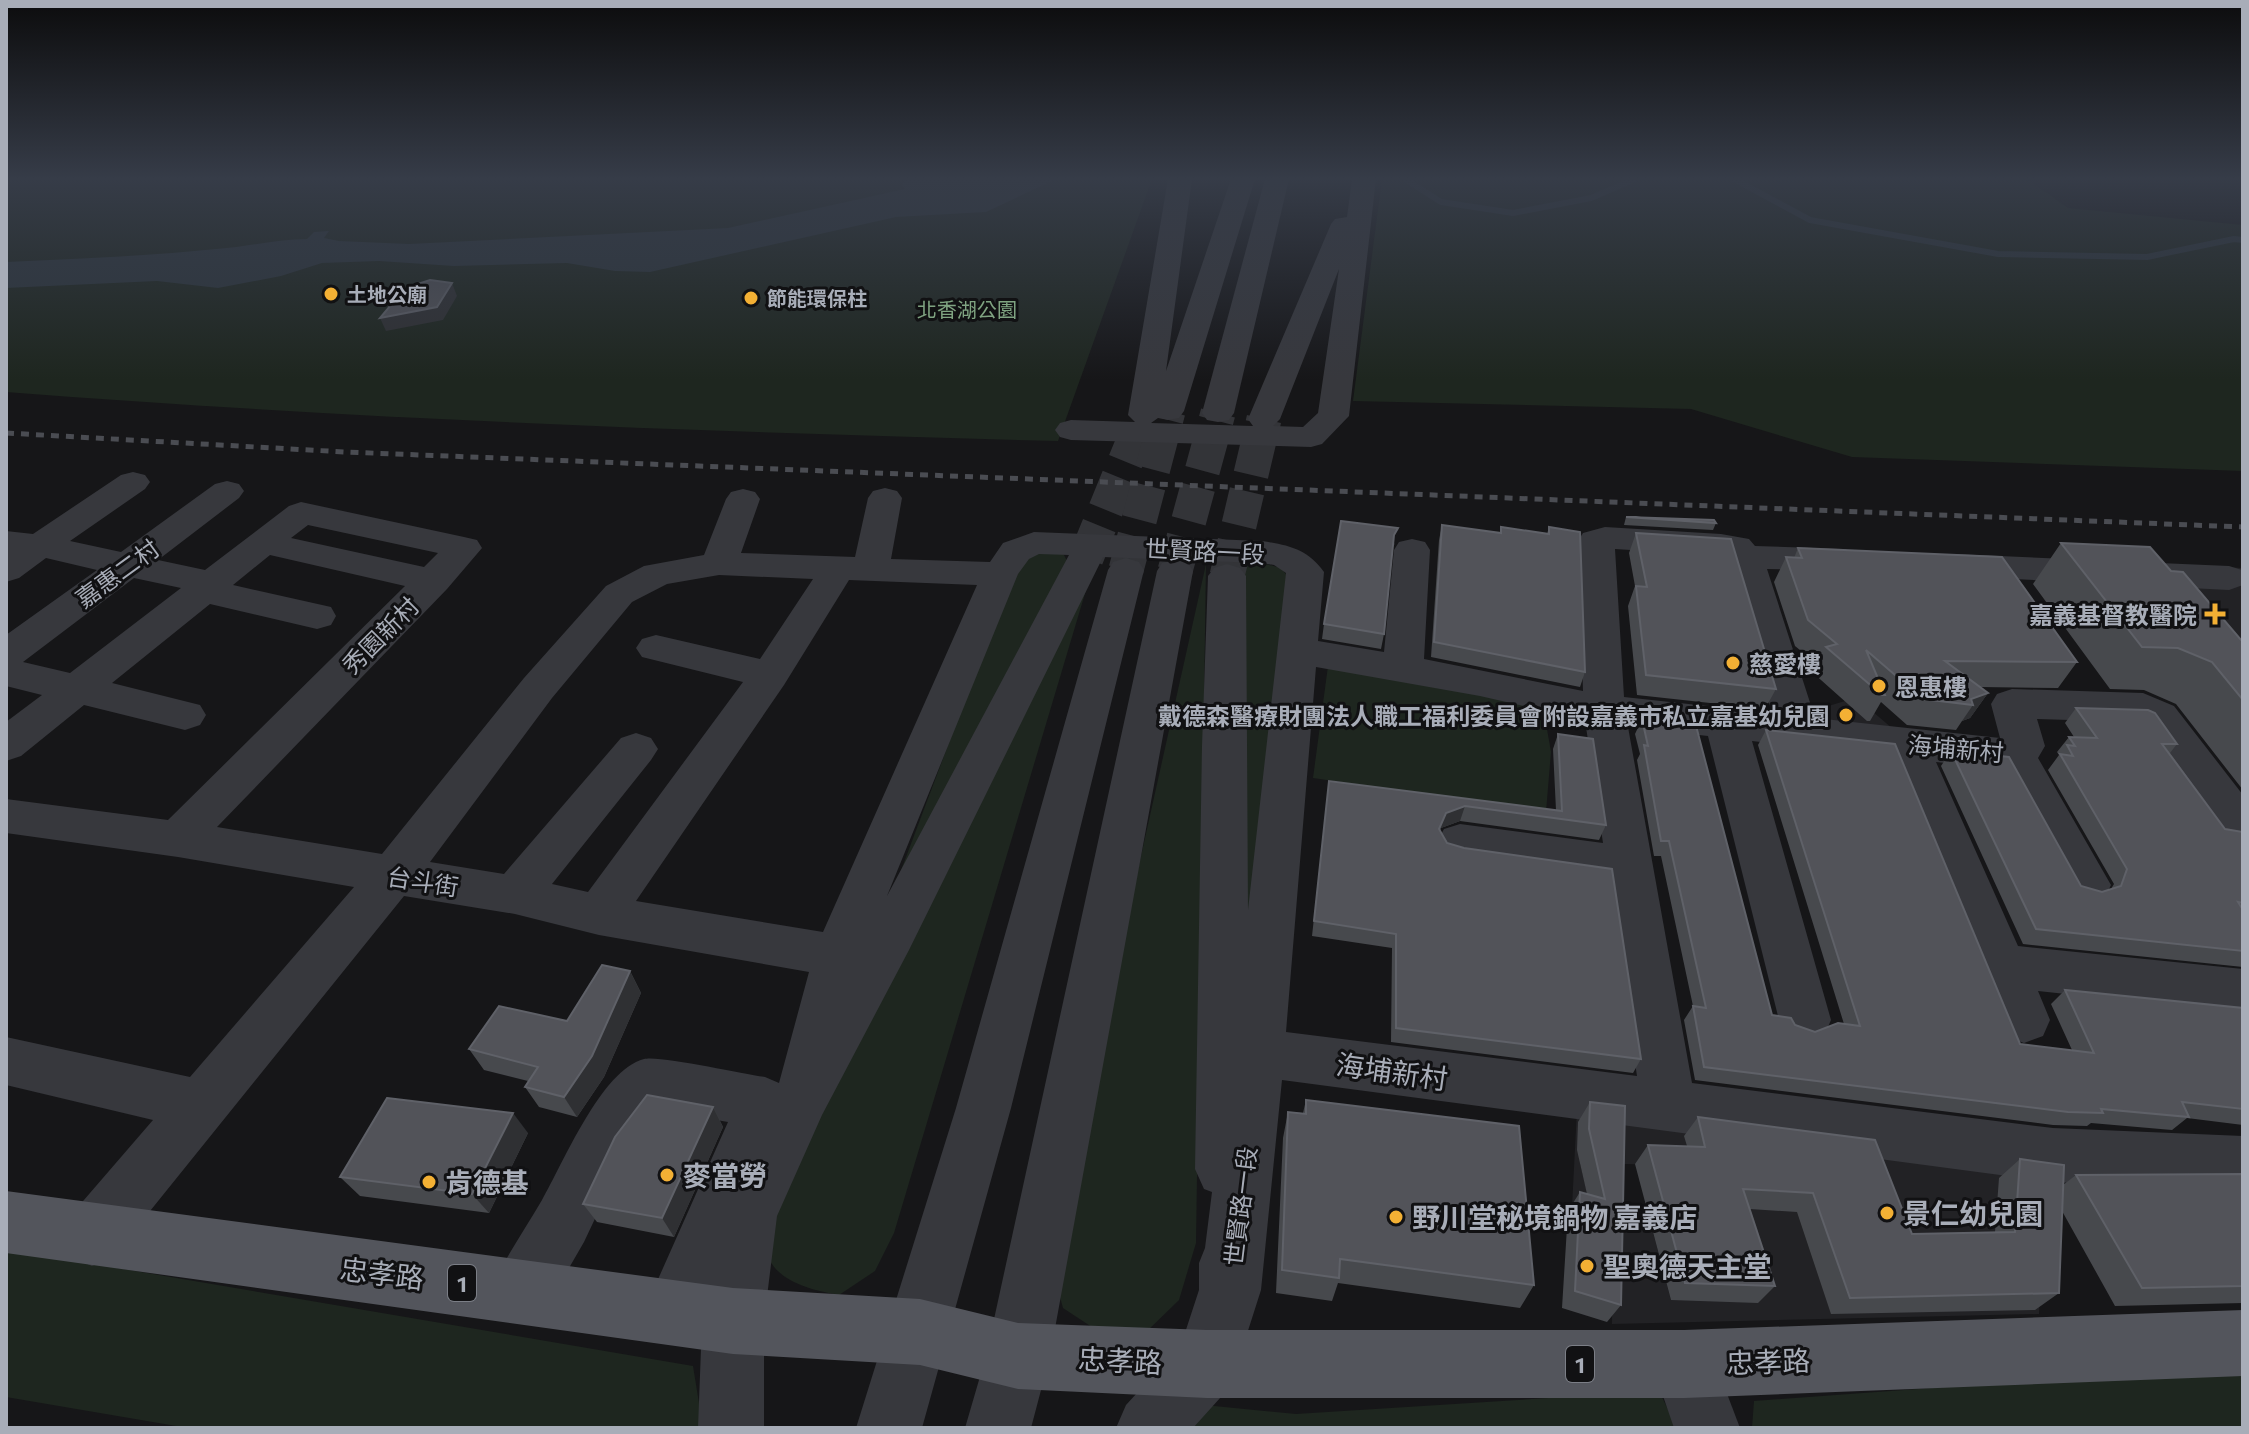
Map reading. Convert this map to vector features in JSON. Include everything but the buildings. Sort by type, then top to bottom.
[{"type":"main road","name":"忠孝路","points":[[6,1222],[703,1317],[920,1332],[1018,1356],[1207,1364],[1684,1364],[2243,1343]]},
{"type":"street","points":[[1173,246],[1156,413],[1218,246]]},
{"type":"street","points":[[1218,413],[1260,246]]},
{"type":"street","points":[[1264,419],[1336,246]]},
{"type":"street","points":[[1071,430],[1311,437],[1333,416],[1355,246]]},
{"type":"street","points":[[6,570],[23,544],[133,482]]},
{"type":"street","name":"嘉惠二村","points":[[6,655],[227,491]]},
{"type":"street","points":[[599,915],[770,675],[854,570],[885,498]]},
{"type":"street","points":[[719,564],[743,499]]},
{"type":"street","name":"秀園新村","points":[[178,839],[464,548],[301,513],[263,543]]},
{"type":"street","points":[[1669,1108],[1604,710],[1596,541],[1605,538],[1736,547],[1745,557],[1799,733]]},
{"type":"street","points":[[6,745],[263,543],[434,581]]},
{"type":"street","name":"世賢路一段","points":[[802,1098],[838,956],[1000,574],[1016,551],[1034,543],[1262,552],[1289,556],[1299,562],[1305,572],[1298,651],[1258,1053],[1230,1290],[1207,1364],[1149,1428]]},
{"type":"street","points":[[23,544],[127,566],[317,616]]},
{"type":"street","points":[[1403,667],[1412,550]]},
{"type":"street","points":[[1745,557],[1871,561]]},
{"type":"street","points":[[1914,563],[2229,578]]},
{"type":"street","points":[[92,1236],[392,876],[538,688],[619,594],[657,574],[719,564],[1000,574]]},
{"type":"street","name":"世賢路一段","points":[[731,1428],[703,1317],[748,1214],[802,1098],[892,935],[1129,566]]},
{"type":"street","name":"世賢路一段","points":[[889,1428],[920,1332],[1000,1047],[1129,566]]},
{"type":"street","name":"世賢路一段","points":[[998,1428],[1018,1356],[1129,566]]},
{"type":"street","points":[[1999,568],[2025,605]]},
{"type":"street","name":"世賢路一段","points":[[1227,576],[1221,1128],[1230,1290]]},
{"type":"street","points":[[656,648],[770,675]]},
{"type":"street","name":"海埔新村","points":[[1298,651],[1403,667],[1604,710],[2014,755],[2024,746],[2012,704],[2143,708],[2159,716],[2236,834]]},
{"type":"street","points":[[2069,668],[2096,706]]},
{"type":"street","points":[[6,672],[185,715]]},
{"type":"street","points":[[1726,724],[1805,1020]]},
{"type":"street","points":[[1907,744],[2024,1020]]},
{"type":"street","points":[[515,895],[636,749]]},
{"type":"street","points":[[2014,755],[2087,885]]},
{"type":"street","name":"台斗街","points":[[6,816],[178,839],[515,895],[599,915],[838,956]]},
{"type":"street","points":[[1460,842],[1628,865]]},
{"type":"street","points":[[2002,966],[2243,991]]},
{"type":"street","name":"海埔新村","points":[[1258,1053],[2053,1155],[2243,1164]]},
{"type":"street","points":[[6,1061],[199,1105]]},
{"type":"street","points":[[521,1291],[563,1221],[605,1136],[647,1083],[765,1103],[703,1317]]},
{"type":"street","points":[[1684,1364],[1707,1428]]},
{"type":"shaded area","points":[[767,246],[650,272],[615,271],[567,263],[454,266],[379,261],[322,263],[281,276],[218,288],[157,281],[6,288],[6,262],[228,248]]},
{"type":"shaded area","name":"嘉義基督教醫院","points":[[2118,562],[2243,568],[2243,655]]},
{"type":"shaded area","name":"戴德森醫療財團法人職工福利委員會附設嘉義市私立嘉基幼兒園","points":[[1845,701],[1849,704],[1860,701],[1899,734],[1818,722],[1814,706],[1825,707]]},
{"type":"shaded area","name":"景仁幼兒園","points":[[1577,1109],[1764,1129],[2045,1182],[2039,1314],[1612,1324],[1613,1219],[1572,1207]],"holes":[[[1580,1163],[1715,1166],[1671,1300],[1646,1206],[1590,1204]]]},
{"type":"green space","name":"北香湖公園","points":[[6,246],[1128,246],[1058,441],[532,423],[269,410],[6,392]]},
{"type":"green space","points":[[1373,246],[2243,246],[2243,471],[1852,457],[1691,409],[1353,401]]},
{"type":"green space","points":[[1056,549],[1068,563],[879,929],[1012,575],[1026,555]]},
{"type":"green space","points":[[1095,560],[894,1233],[875,1271],[839,1295],[804,1286],[782,1274],[768,1256],[769,1211]]},
{"type":"green space","points":[[1262,563],[1281,568],[1289,578],[1239,998],[1235,575],[1244,564]]},
{"type":"green space","points":[[1206,564],[1196,1243],[1179,1300],[1144,1334],[1104,1335],[1063,1308],[1052,1268],[1062,1211]]},
{"type":"green space","points":[[1328,666],[1543,706],[1551,752],[1546,812],[1313,778]]},
{"type":"green space","points":[[6,1249],[693,1366],[703,1428],[188,1428],[6,1397]]},
{"type":"green space","points":[[2243,1365],[2243,1428],[1752,1428],[1754,1401]]},
{"type":"green space","points":[[1659,1391],[1677,1428],[1175,1428],[1194,1404],[1296,1414]]},
{"type":"waterway","points":[[1953,246],[1998,254],[2147,257],[2201,246]]},
{"type":"tunnel","points":[[1126,570],[1168,411]]},
{"type":"tunnel","points":[[1175,571],[1218,413]]},
{"type":"tunnel","points":[[1086,558],[1144,416]]},
{"type":"tunnel","points":[[1227,576],[1264,419]]},
{"type":"railway","points":[[6,433],[345,452],[2243,527]]},
{"type":"place","name":"土地公廟","points":[[331,294]]},
{"type":"place","name":"節能環保柱","points":[[751,298]]},
{"type":"place","name":"嘉義基督教醫院","points":[[2215,614]]},
{"type":"place","name":"慈愛樓","points":[[1733,663]]},
{"type":"place","name":"恩惠樓","points":[[1879,686]]},
{"type":"place","name":"戴德森醫療財團法人職工福利委員會附設嘉義市私立嘉基幼兒園","points":[[1846,715]]},
{"type":"place","name":"麥當勞","points":[[667,1175]]},
{"type":"place","name":"肯德基","points":[[429,1182]]},
{"type":"place","name":"景仁幼兒園","points":[[1887,1213]]},
{"type":"place","name":"野川堂秘境鍋物 嘉義店","points":[[1396,1217]]},
{"type":"place","name":"聖奧德天主堂","points":[[1587,1266]]}]
